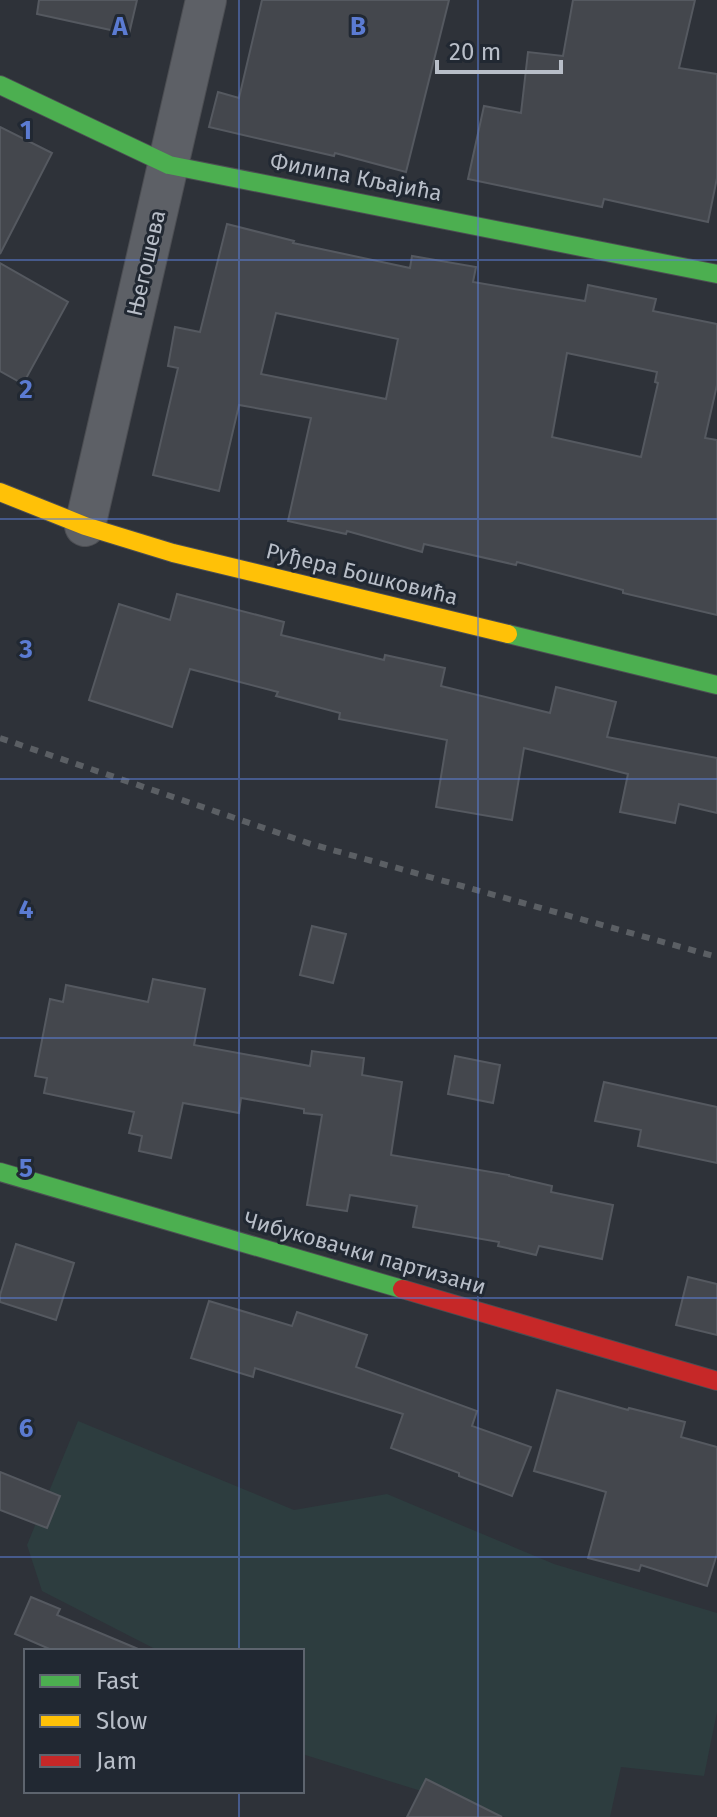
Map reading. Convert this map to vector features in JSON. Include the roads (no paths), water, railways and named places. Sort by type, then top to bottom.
[{"type":"street","name":"Његошева","points":[[85,526],[206,0]]},
{"type":"street","name":"Филипа Кљајића","points":[[0,85],[169,165],[717,274]]},
{"type":"street","name":"Руђера Бошковића","points":[[0,492],[85,526],[173,553],[717,685]]},
{"type":"street","name":"Чибуковачки партизани","points":[[0,1172],[717,1381]]},
{"type":"railway","points":[[0,738],[311,844],[717,957]]}]
